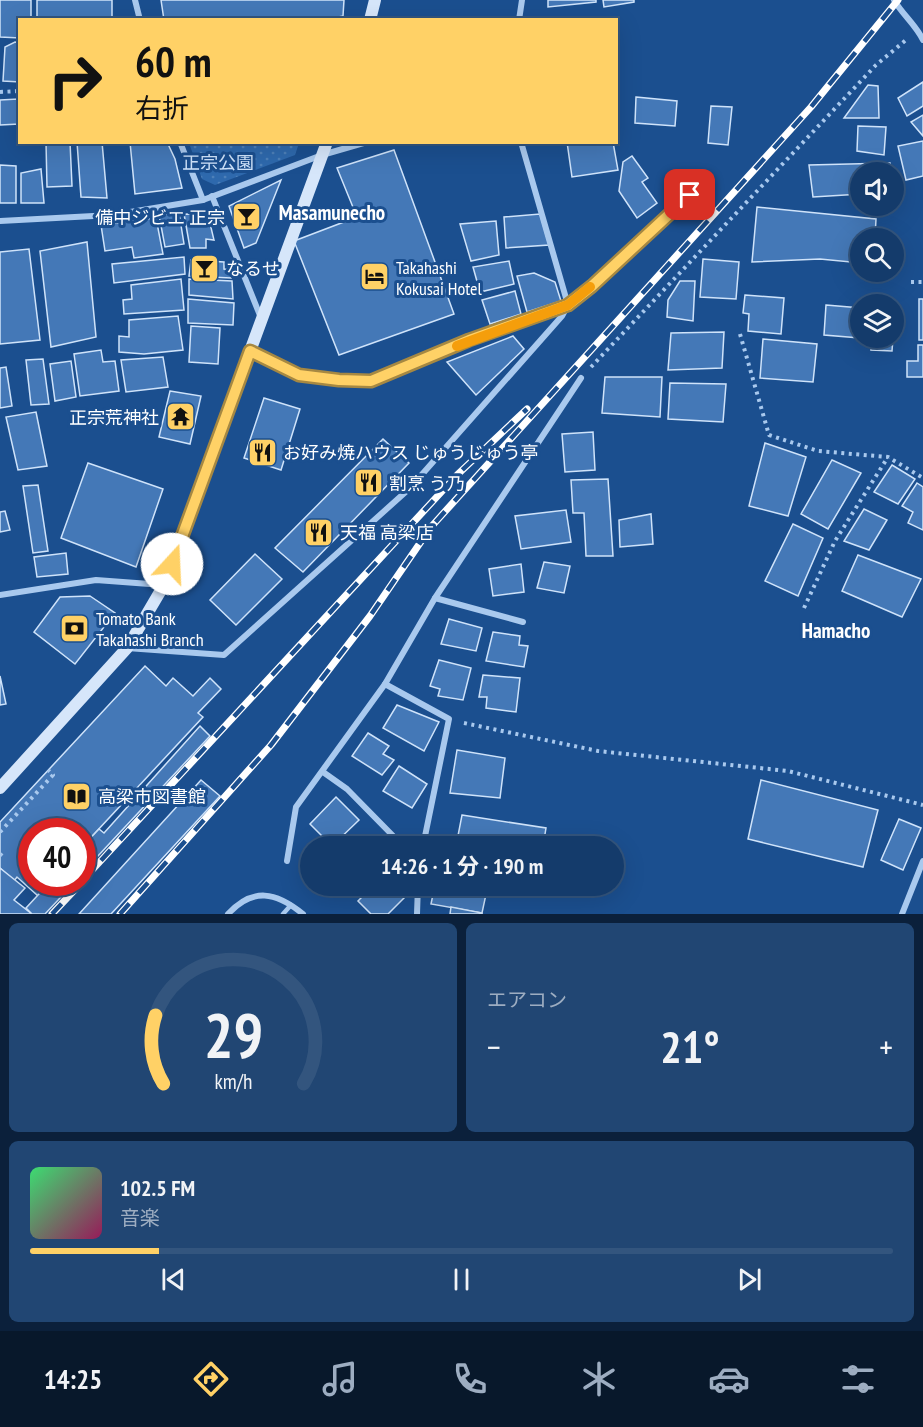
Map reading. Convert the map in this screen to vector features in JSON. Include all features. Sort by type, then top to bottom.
[{"type":"street","points":[[135,0],[140,18]]},
{"type":"street","points":[[370,18],[375,0]]},
{"type":"street","points":[[519,18],[522,0]]},
{"type":"street","points":[[894,0],[909,22],[919,30],[923,40]]},
{"type":"street","points":[[919,30],[923,22]]},
{"type":"street","points":[[181,144],[203,200]]},
{"type":"street","points":[[0,788],[127,648],[164,585],[326,144]]},
{"type":"street","points":[[0,221],[112,215],[203,200],[322,155],[360,144]]},
{"type":"street","points":[[127,648],[224,655],[410,488],[562,316],[568,305],[522,144]]},
{"type":"street","points":[[250,351],[299,375],[371,381],[469,340],[568,305],[592,286],[690,195]]},
{"type":"street","points":[[212,196],[261,319]]},
{"type":"street","points":[[287,861],[296,807],[385,684],[435,598],[581,378]]},
{"type":"street","points":[[0,595],[96,580],[164,585]]},
{"type":"street","points":[[435,598],[523,622]]},
{"type":"street","points":[[385,684],[449,719],[425,836]]},
{"type":"street","points":[[323,772],[347,789],[393,836]]},
{"type":"street","points":[[902,914],[923,861]]},
{"type":"street","points":[[228,914],[243,899],[258,895],[273,896],[292,905],[303,914]]},
{"type":"street","points":[[417,914],[418,896]]},
{"type":"lane","points":[[283,914],[292,905]]},
{"type":"path","points":[[581,378],[876,65],[919,30]]},
{"type":"path","points":[[0,92],[18,91]]},
{"type":"path","points":[[911,282],[923,282]]},
{"type":"path","points":[[740,334],[769,435],[818,450],[888,457],[923,478]]},
{"type":"path","points":[[804,608],[835,541],[888,457]]},
{"type":"path","points":[[449,719],[598,751],[788,771],[923,805]]},
{"type":"path","points":[[0,832],[53,775],[48,770]]},
{"type":"green space","name":"正宗公園","points":[[190,144],[299,144],[295,155],[215,185],[202,179]]},
{"type":"building","points":[[0,0],[31,0],[31,18],[18,18],[18,38],[0,37]]},
{"type":"building","points":[[37,0],[112,0],[112,18],[37,18]]},
{"type":"building","points":[[161,0],[344,0],[343,16],[334,18],[164,18]]},
{"type":"building","points":[[548,0],[596,0],[596,2],[548,7]]},
{"type":"building","points":[[603,0],[634,0],[634,2],[604,7]]},
{"type":"building","points":[[18,43],[18,82],[3,81],[5,47]]},
{"type":"building","points":[[923,82],[923,106],[907,116],[898,98]]},
{"type":"building","points":[[868,85],[878,86],[879,118],[844,118]]},
{"type":"building","points":[[636,97],[677,101],[675,126],[635,123]]},
{"type":"building","points":[[18,99],[18,124],[0,125],[0,100]]},
{"type":"building","points":[[711,106],[732,107],[728,145],[708,143]]},
{"type":"building","points":[[923,115],[923,136],[911,122]]},
{"type":"building","points":[[858,126],[886,127],[884,155],[857,151]]},
{"type":"building","points":[[923,141],[923,176],[906,180],[904,162],[902,162],[898,146]]},
{"type":"building","points":[[46,144],[70,144],[72,186],[47,187]]},
{"type":"building","points":[[77,144],[102,144],[107,198],[81,197]]},
{"type":"building","points":[[130,144],[168,144],[175,159],[182,188],[135,194]]},
{"type":"building","points":[[567,144],[613,144],[618,170],[572,177]]},
{"type":"building","name":"Takahashi Kokusai Hotel","points":[[394,150],[454,314],[339,355],[294,241],[357,217],[337,168]]},
{"type":"building","points":[[632,156],[648,178],[642,182],[657,203],[637,218],[619,191],[623,162]]},
{"type":"building","points":[[850,164],[850,195],[813,197],[809,165]]},
{"type":"building","points":[[0,165],[16,166],[16,203],[0,203]]},
{"type":"building","points":[[41,169],[44,203],[21,203],[21,173]]},
{"type":"building","points":[[281,180],[256,243],[244,248],[229,206]]},
{"type":"building","points":[[757,207],[876,219],[876,228],[850,228],[850,262],[820,259],[752,262]]},
{"type":"building","points":[[179,213],[184,244],[165,247],[159,215]]},
{"type":"building","points":[[184,214],[208,215],[214,240],[206,239],[206,248],[190,248]]},
{"type":"building","points":[[540,214],[549,245],[506,248],[504,217]]},
{"type":"building","points":[[156,218],[163,254],[134,258],[132,247],[105,251],[101,225]]},
{"type":"building","points":[[496,221],[499,255],[471,261],[460,224]]},
{"type":"building","points":[[87,242],[96,337],[51,347],[40,251]]},
{"type":"building","points":[[29,249],[40,340],[0,344],[0,252]]},
{"type":"building","points":[[184,257],[185,274],[114,283],[112,264]]},
{"type":"building","points":[[703,259],[739,262],[736,299],[700,297]]},
{"type":"building","points":[[191,260],[224,262],[224,269],[231,270],[231,278],[189,276]]},
{"type":"building","points":[[509,261],[514,284],[480,292],[473,267]]},
{"type":"building","points":[[534,273],[555,282],[561,301],[527,312],[517,276]]},
{"type":"building","points":[[181,279],[184,310],[124,314],[123,300],[132,299],[131,285]]},
{"type":"building","points":[[189,279],[232,281],[233,299],[189,295]]},
{"type":"building","points":[[680,281],[695,281],[693,321],[667,317],[668,300]]},
{"type":"building","points":[[515,291],[521,314],[490,324],[482,300]]},
{"type":"building","points":[[745,295],[784,298],[781,334],[748,331],[749,314],[743,313]]},
{"type":"building","points":[[188,299],[234,303],[233,325],[188,323]]},
{"type":"building","points":[[919,299],[923,299],[923,340],[919,340]]},
{"type":"building","points":[[826,305],[850,307],[850,337],[824,335]]},
{"type":"building","points":[[178,316],[183,350],[144,354],[119,352],[119,336],[129,337],[129,320]]},
{"type":"building","points":[[191,326],[220,328],[218,364],[189,362]]},
{"type":"building","points":[[724,332],[722,368],[668,370],[671,333]]},
{"type":"building","points":[[513,336],[524,349],[476,395],[447,362]]},
{"type":"building","points":[[763,339],[817,344],[813,382],[760,378]]},
{"type":"building","points":[[918,345],[923,345],[923,377],[907,377],[907,361],[918,361]]},
{"type":"building","points":[[871,348],[892,348],[892,351],[871,350]]},
{"type":"building","points":[[101,350],[103,362],[115,361],[119,391],[80,396],[74,354]]},
{"type":"building","points":[[163,357],[168,387],[126,392],[121,360]]},
{"type":"building","points":[[43,359],[49,404],[31,405],[26,360]]},
{"type":"building","points":[[71,361],[76,397],[55,401],[50,364]]},
{"type":"building","points":[[6,367],[12,406],[0,408],[0,368]]},
{"type":"building","points":[[605,377],[662,377],[660,417],[602,413]]},
{"type":"building","points":[[670,383],[726,384],[723,422],[668,419]]},
{"type":"building","name":"正宗荒神社","points":[[170,391],[201,396],[190,444],[159,437]]},
{"type":"building","points":[[264,398],[300,409],[281,470],[244,458]]},
{"type":"building","points":[[36,412],[47,466],[18,470],[6,417]]},
{"type":"building","points":[[593,432],[595,470],[565,472],[562,434]]},
{"type":"building","points":[[383,439],[409,463],[303,572],[275,548]]},
{"type":"building","points":[[765,443],[806,457],[788,516],[749,506]]},
{"type":"building","points":[[832,460],[861,473],[828,529],[801,514]]},
{"type":"building","points":[[88,463],[163,489],[136,567],[61,538]]},
{"type":"building","points":[[892,465],[915,479],[898,504],[874,492]]},
{"type":"building","points":[[608,479],[613,556],[586,556],[584,513],[573,513],[571,480]]},
{"type":"building","points":[[917,483],[923,487],[923,530],[908,523],[913,512],[902,506]]},
{"type":"building","points":[[38,485],[48,551],[33,553],[23,486]]},
{"type":"building","points":[[864,509],[887,520],[869,550],[844,541]]},
{"type":"building","points":[[566,510],[571,542],[521,549],[515,516]]},
{"type":"building","points":[[5,511],[10,530],[0,532],[0,512]]},
{"type":"building","points":[[651,514],[653,544],[620,547],[619,520]]},
{"type":"building","points":[[793,524],[823,538],[798,596],[765,581]]},
{"type":"building","points":[[66,553],[68,574],[37,577],[34,557]]},
{"type":"building","points":[[255,554],[282,579],[236,625],[210,600]]},
{"type":"building","points":[[858,555],[921,579],[902,617],[842,591]]},
{"type":"building","points":[[544,562],[570,566],[564,593],[537,588]]},
{"type":"building","points":[[521,564],[524,592],[493,596],[489,569]]},
{"type":"building","points":[[90,596],[115,613],[75,664],[34,632],[60,597]]},
{"type":"building","points":[[449,619],[482,628],[476,651],[441,644]]},
{"type":"building","points":[[493,632],[520,636],[519,645],[528,646],[524,667],[486,661]]},
{"type":"building","points":[[439,660],[471,668],[463,700],[438,696],[440,689],[430,686]]},
{"type":"building","name":"高梁市図書館","points":[[145,666],[166,686],[173,678],[193,696],[210,678],[221,689],[198,713],[203,717],[96,832],[96,818],[18,818],[18,878],[14,881],[0,868],[0,822]]},
{"type":"building","points":[[483,675],[520,678],[516,712],[486,708],[487,697],[479,697]]},
{"type":"building","points":[[0,676],[6,704],[0,705]]},
{"type":"building","points":[[397,705],[439,722],[424,751],[383,728]]},
{"type":"building","points":[[200,726],[210,736],[96,858],[96,832],[99,829],[104,833]]},
{"type":"building","points":[[368,733],[389,746],[383,754],[394,760],[382,775],[352,756]]},
{"type":"building","points":[[457,750],[505,758],[500,798],[450,793]]},
{"type":"building","points":[[399,766],[427,784],[412,808],[383,791]]},
{"type":"building","points":[[201,780],[220,796],[111,914],[79,914]]},
{"type":"building","points":[[761,780],[878,810],[863,867],[748,839]]},
{"type":"building","points":[[336,797],[359,820],[342,836],[322,836],[310,824]]},
{"type":"building","points":[[462,815],[546,828],[545,836],[458,836]]},
{"type":"building","points":[[899,819],[921,828],[903,870],[881,860]]},
{"type":"building","points":[[0,868],[18,882],[18,896],[14,900],[32,914],[0,914]]},
{"type":"building","points":[[37,896],[62,896],[45,914],[32,914],[26,908]]},
{"type":"building","points":[[363,896],[406,896],[388,914],[371,914],[358,901]]},
{"type":"building","points":[[433,896],[486,896],[482,913],[431,904]]},
{"type":"building","points":[[451,907],[482,913],[482,914],[450,914]]},
{"type":"railway","points":[[120,914],[271,745],[370,616],[431,527],[811,107],[898,0]]},
{"type":"railway","points":[[96,866],[457,475],[527,409]]},
{"type":"railway","points":[[52,914],[69,896]]},
{"type":"slow traffic","points":[[457,346],[568,305],[590,287]]},
{"type":"place","name":"備中ジビエ 正宗","points":[[246,217]]},
{"type":"place","name":"なるせ","points":[[205,268]]},
{"type":"place","name":"Takahashi Kokusai Hotel","points":[[375,277]]},
{"type":"place","name":"正宗荒神社","points":[[180,417]]},
{"type":"place","name":"お好み焼ハウス じゅうじゅう亭","points":[[262,452]]},
{"type":"place","name":"割烹 う乃","points":[[368,483]]},
{"type":"place","name":"天福 高梁店","points":[[319,532]]},
{"type":"place","name":"Tomato Bank Takahashi Branch","points":[[75,628]]},
{"type":"place","name":"高梁市図書館","points":[[77,796]]},
{"type":"district","name":"Masamunecho","points":[[332,212]]},
{"type":"district","name":"Hamacho","points":[[836,630]]},
{"type":"route","points":[[172,564],[250,351],[299,375],[371,381],[469,340],[568,305],[592,286],[690,195]]}]
